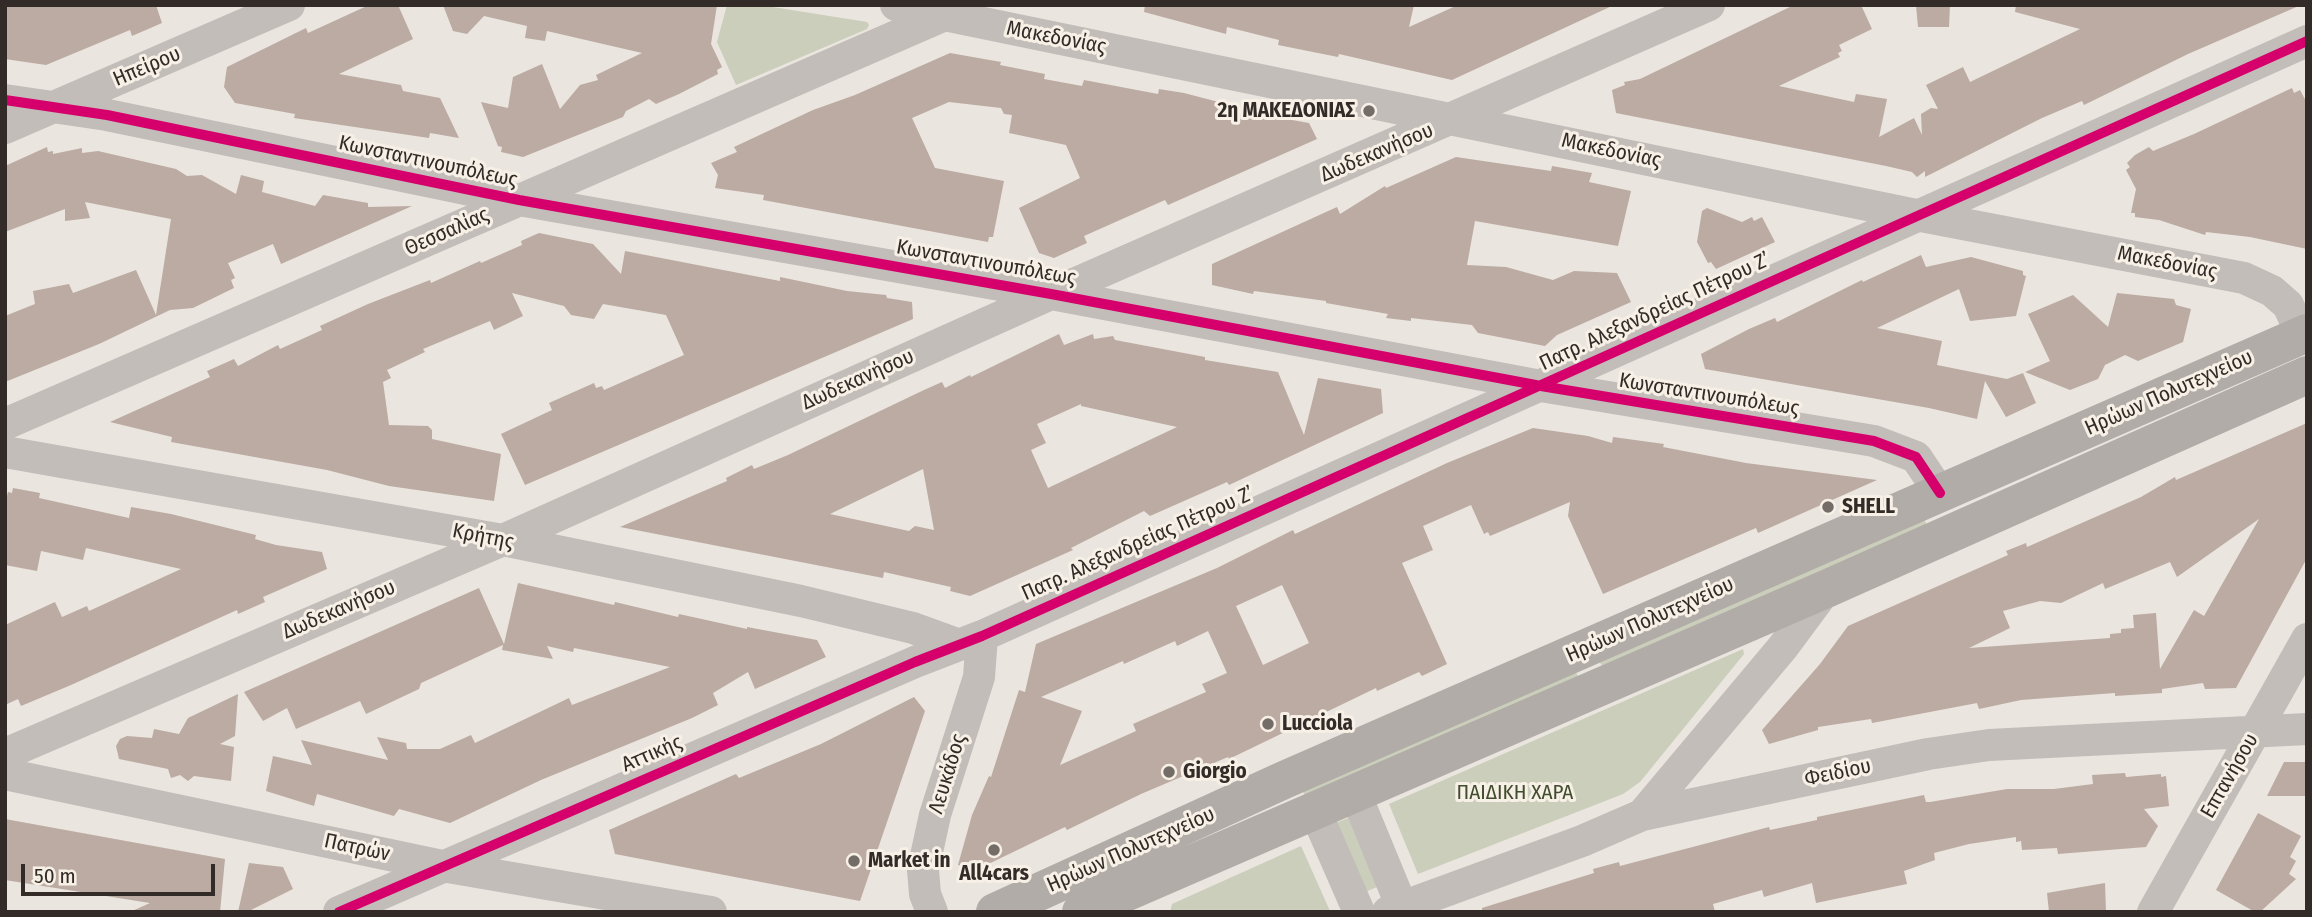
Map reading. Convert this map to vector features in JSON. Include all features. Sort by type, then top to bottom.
[{"type":"main road","name":"Ηρώων Πολυτεχνείου","points":[[995,912],[1284,780],[2304,334]]},
{"type":"main road","name":"Ηρώων Πολυτεχνείου","points":[[1081,912],[1826,589],[2307,375]]},
{"type":"street","name":"Ηπείρου","points":[[5,128],[289,5]]},
{"type":"street","name":"Μακεδονίας","points":[[896,5],[954,10],[1916,215],[2244,278],[2272,291],[2288,305],[2304,334]]},
{"type":"street","name":"Δωδεκανήσου","points":[[5,754],[503,540],[1051,294],[1709,5]]},
{"type":"street","name":"Θεσσαλίας","points":[[5,424],[954,10]]},
{"type":"street","name":"Πατρ. Αλεξανδρείας Πέτρου Ζ’","points":[[969,640],[2307,41]]},
{"type":"street","name":"Κωνσταντινουπόλεως","points":[[5,100],[57,106],[519,200],[1051,294],[1541,386],[1874,441],[1916,457],[1940,493]]},
{"type":"street","name":"Κρήτης","points":[[5,452],[503,540],[969,640]]},
{"type":"street","name":"Ηρώων Πολυτεχνείου","points":[[1642,815],[1774,657],[1826,589]]},
{"type":"street","name":"Επτανήσου","points":[[2153,912],[2307,639]]},
{"type":"street","name":"Αττικής","points":[[340,912],[969,640]]},
{"type":"street","name":"Λευκάδος","points":[[932,912],[925,894],[923,870],[935,815],[981,670],[969,640]]},
{"type":"street","name":"Φειδίου","points":[[1398,910],[1582,841],[1642,815],[1928,754],[1989,745],[2307,729]]},
{"type":"street","name":"Πατρών","points":[[5,774],[442,866],[711,912]]},
{"type":"street","points":[[1354,793],[1398,910]]},
{"type":"street","points":[[1315,811],[1359,912]]},
{"type":"green space","points":[[727,5],[760,5],[867,22],[869,25],[867,29],[736,85],[717,42]]},
{"type":"green space","points":[[1923,517],[1927,525],[1602,666],[1598,659]]},
{"type":"green space","name":"ΠΑΙΔΙΚΗ ΧΑΡΑ","points":[[1743,649],[1744,654],[1640,782],[1623,794],[1418,874],[1389,804]]},
{"type":"green space","points":[[1575,669],[1578,677],[1305,796],[1301,788]]},
{"type":"green space","points":[[1348,818],[1377,887],[1365,892],[1336,823]]},
{"type":"green space","points":[[1301,846],[1330,911],[1170,912],[1172,904]]},
{"type":"building","points":[[5,5],[156,5],[162,23],[132,36],[130,30],[46,65],[5,59]]},
{"type":"building","points":[[369,5],[398,5],[413,39],[339,74],[401,85],[403,91],[440,98],[459,138],[430,133],[429,138],[294,118],[295,114],[235,103],[224,87],[227,67],[306,28],[308,33]]},
{"type":"building","points":[[443,5],[717,5],[711,44],[722,67],[717,70],[718,74],[679,94],[656,104],[649,99],[626,111],[623,117],[523,157],[501,152],[502,147],[498,146],[481,102],[508,108],[513,77],[542,64],[560,109],[580,85],[598,80],[596,75],[642,53],[547,31],[545,41],[525,38],[527,26],[484,16],[467,34],[453,31]]},
{"type":"building","points":[[1145,5],[1414,5],[1409,27],[1458,5],[1614,5],[1452,80],[1339,54],[1338,57],[1278,45],[1279,40],[1227,27],[1226,34],[1144,12]]},
{"type":"building","points":[[1794,5],[1861,5],[1872,29],[1839,45],[1842,51],[1838,53],[1840,57],[1779,86],[1854,102],[1856,94],[1887,99],[1879,137],[1914,118],[1922,135],[1921,114],[1931,108],[1938,109],[1926,85],[1963,67],[1970,82],[2080,29],[2015,12],[2016,5],[2301,5],[2188,54],[2084,105],[2082,101],[2042,118],[1925,177],[1925,171],[1917,177],[1912,172],[1886,166],[1616,113],[1612,90],[1625,85],[1624,82],[1640,79]]},
{"type":"building","points":[[1916,5],[1950,5],[1949,27],[1918,27]]},
{"type":"building","points":[[950,53],[1001,62],[1000,65],[1045,74],[1044,79],[1082,86],[1084,80],[1158,94],[1159,89],[1184,93],[1230,105],[1228,110],[1261,120],[1264,115],[1309,123],[1317,139],[1168,205],[1165,200],[1084,236],[1087,243],[1054,258],[1039,253],[1019,208],[1080,178],[1066,145],[1009,133],[1012,115],[1004,114],[1001,108],[949,102],[912,118],[935,168],[1004,181],[993,237],[989,237],[988,242],[763,200],[764,195],[715,188],[718,175],[711,163],[737,152],[734,147],[813,110],[855,95]]},
{"type":"building","points":[[2292,88],[2294,93],[2300,90],[2307,103],[2307,249],[2250,237],[2206,232],[2205,235],[2159,220],[2135,217],[2135,213],[2131,213],[2136,189],[2126,170],[2130,167],[2127,163],[2135,155],[2149,147],[2153,151],[2194,134]]},
{"type":"building","points":[[47,147],[48,152],[53,151],[53,154],[82,148],[82,153],[98,151],[176,169],[187,176],[202,175],[236,194],[241,175],[264,181],[262,192],[315,206],[323,195],[368,203],[368,207],[412,206],[281,264],[273,244],[228,263],[235,278],[231,280],[234,288],[193,308],[170,310],[99,344],[5,382],[5,316],[35,304],[33,291],[69,284],[73,293],[136,270],[156,315],[171,219],[85,202],[90,218],[65,221],[65,209],[5,232],[5,166]]},
{"type":"building","points":[[1456,157],[1551,171],[1552,166],[1592,173],[1589,182],[1631,191],[1618,246],[1475,221],[1467,265],[1506,267],[1553,280],[1574,271],[1617,273],[1631,302],[1557,335],[1545,346],[1478,333],[1472,325],[1386,318],[1388,314],[1326,301],[1254,291],[1253,294],[1212,285],[1212,264],[1337,207],[1340,214],[1385,186],[1386,188]]},
{"type":"building","points":[[1707,208],[1742,222],[1752,217],[1754,221],[1762,217],[1775,242],[1716,269],[1711,262],[1708,263],[1697,242],[1702,211]]},
{"type":"building","points":[[539,233],[593,244],[621,274],[625,251],[780,281],[780,277],[847,291],[886,295],[887,298],[912,302],[913,319],[525,485],[501,434],[552,410],[549,403],[594,383],[596,388],[602,386],[604,390],[684,355],[666,315],[603,304],[594,319],[571,315],[564,306],[512,293],[523,316],[494,330],[490,321],[423,349],[425,352],[387,370],[391,378],[383,382],[389,425],[428,426],[432,430],[432,439],[501,454],[494,501],[389,486],[327,470],[171,442],[172,437],[110,422],[210,377],[207,371],[234,359],[238,366],[278,345],[280,349],[322,330],[320,326],[368,304],[430,280],[431,283],[480,261],[481,263],[522,245],[521,241]]},
{"type":"building","points":[[1921,255],[1926,267],[1971,257],[2023,271],[2026,276],[2016,316],[1970,321],[1959,289],[1877,328],[1942,341],[1937,365],[2007,379],[2023,373],[2036,403],[2006,417],[1985,381],[1977,419],[1929,408],[1705,369],[1701,354],[1749,329],[1775,318],[1777,322],[1862,280],[1863,282]]},
{"type":"building","points":[[2117,293],[2174,299],[2176,305],[2191,309],[2183,342],[2138,361],[2125,355],[2105,365],[2098,379],[2070,390],[2025,372],[2050,361],[2028,314],[2073,295],[2108,327]]},
{"type":"building","points":[[1059,334],[1064,345],[1093,334],[1094,339],[1113,336],[1115,340],[1205,357],[1205,360],[1278,372],[1304,435],[1318,378],[1381,389],[1383,413],[1229,485],[1227,482],[1150,516],[1144,511],[1071,548],[1073,550],[970,596],[950,591],[951,587],[884,572],[883,578],[620,527],[727,481],[726,478],[752,465],[754,469],[788,455],[942,382],[945,388],[970,375],[971,377]],"holes":[[[1081,406],[1177,427],[1048,488],[1031,450],[1046,443],[1037,424]],[[923,469],[934,530],[915,526],[909,531],[830,514]]]},
{"type":"building","points":[[2307,423],[2307,558],[2236,688],[2205,689],[2203,683],[2162,689],[2162,693],[2115,696],[2115,693],[2021,700],[1979,709],[1977,703],[1872,723],[1871,719],[1818,727],[1818,730],[1769,744],[1762,730],[1820,664],[1848,626],[2008,555],[2006,551],[2026,543],[2027,547],[2141,497],[2175,477],[2176,480]],"holes":[[[2259,519],[2204,616],[2194,610],[2160,669],[2156,613],[2133,615],[2134,628],[2121,629],[2121,633],[2110,634],[2110,638],[1969,648],[2010,628],[2003,611],[2040,601],[2061,603],[2103,583],[2105,589],[2170,562],[2177,577]]]},
{"type":"building","points":[[1533,428],[1588,436],[1612,443],[1613,437],[1664,444],[1663,447],[1746,463],[1877,480],[1758,533],[1756,528],[1603,594],[1568,516],[1570,502],[1490,536],[1488,532],[1484,534],[1471,505],[1423,526],[1433,550],[1402,563],[1447,664],[1422,676],[1419,672],[1377,691],[1376,688],[1229,759],[1228,757],[1141,794],[1067,830],[1065,827],[976,870],[958,865],[972,815],[989,776],[991,777],[1019,690],[1025,692],[1036,644],[1217,568],[1293,530],[1295,534],[1447,463]],"holes":[[[1282,585],[1309,643],[1263,665],[1236,606]],[[1208,631],[1227,673],[1202,684],[1206,692],[1133,724],[1136,731],[1060,765],[1082,711],[1041,697],[1123,661],[1124,664],[1175,641],[1177,646]]]},
{"type":"building","points":[[13,488],[40,493],[39,498],[129,518],[131,507],[171,514],[256,535],[255,539],[276,545],[322,552],[327,569],[263,597],[265,602],[238,614],[237,610],[71,685],[21,706],[18,699],[5,705],[5,625],[55,602],[62,617],[87,606],[89,611],[181,569],[86,548],[83,560],[41,551],[37,571],[5,565],[5,504],[8,492],[12,493]]},
{"type":"building","points":[[518,583],[614,605],[615,602],[678,617],[679,614],[747,629],[817,640],[826,657],[755,689],[748,672],[713,693],[718,705],[541,780],[450,823],[399,809],[394,816],[317,794],[314,806],[266,791],[273,756],[312,765],[301,740],[388,760],[377,737],[406,743],[407,749],[440,749],[471,735],[475,743],[569,698],[572,705],[670,667],[574,648],[573,652],[547,646],[553,659],[502,650],[503,645],[421,683],[419,689],[366,714],[360,701],[296,729],[287,708],[263,721],[244,692],[479,588],[504,644]]},
{"type":"building","points":[[238,694],[235,736],[220,744],[234,747],[231,781],[194,776],[188,781],[180,775],[171,778],[168,769],[119,759],[116,746],[120,739],[127,736],[152,738],[154,729],[179,734],[188,718]]},
{"type":"building","points":[[914,697],[925,711],[860,901],[615,854],[609,830],[736,774],[739,778],[821,744]]},
{"type":"building","points":[[2284,762],[2307,762],[2307,796],[2267,796]]},
{"type":"building","points":[[2125,773],[2126,777],[2161,774],[2161,777],[2166,776],[2169,806],[2144,809],[2158,826],[2146,847],[2058,854],[2057,848],[2022,850],[2021,841],[2016,842],[2016,837],[1969,844],[1934,853],[1935,860],[1904,871],[1907,884],[1816,903],[1812,883],[1764,897],[1762,890],[1713,904],[1715,912],[1482,912],[1482,908],[1594,873],[1593,869],[1619,862],[1620,866],[1769,827],[1770,830],[1817,820],[1817,817],[1924,795],[1926,802],[1930,802],[2007,789],[2054,789],[2093,784],[2092,775]]},
{"type":"building","points":[[2258,813],[2301,836],[2290,857],[2296,861],[2289,874],[2296,879],[2260,912],[2255,912],[2216,890]]},
{"type":"building","points":[[5,819],[225,859],[220,912],[130,912],[150,903],[5,880]]},
{"type":"building","points":[[249,863],[283,867],[293,889],[247,912],[238,912]]},
{"type":"building","points":[[2105,883],[2106,912],[2049,912],[2047,893]]},
{"type":"cycle path","points":[[339,912],[915,662],[982,636],[2307,41]]},
{"type":"cycle path","points":[[5,100],[107,115],[519,200],[1051,294],[1541,386],[1874,441],[1916,457],[1940,493]]},
{"type":"place","name":"2η ΜΑΚΕΔΟΝΙΑΣ","points":[[1369,111]]},
{"type":"place","name":"SHELL","points":[[1828,507]]},
{"type":"place","name":"Lucciola","points":[[1268,724]]},
{"type":"place","name":"Giorgio","points":[[1169,772]]},
{"type":"place","name":"All4cars","points":[[994,850]]},
{"type":"place","name":"Market in","points":[[854,861]]}]
